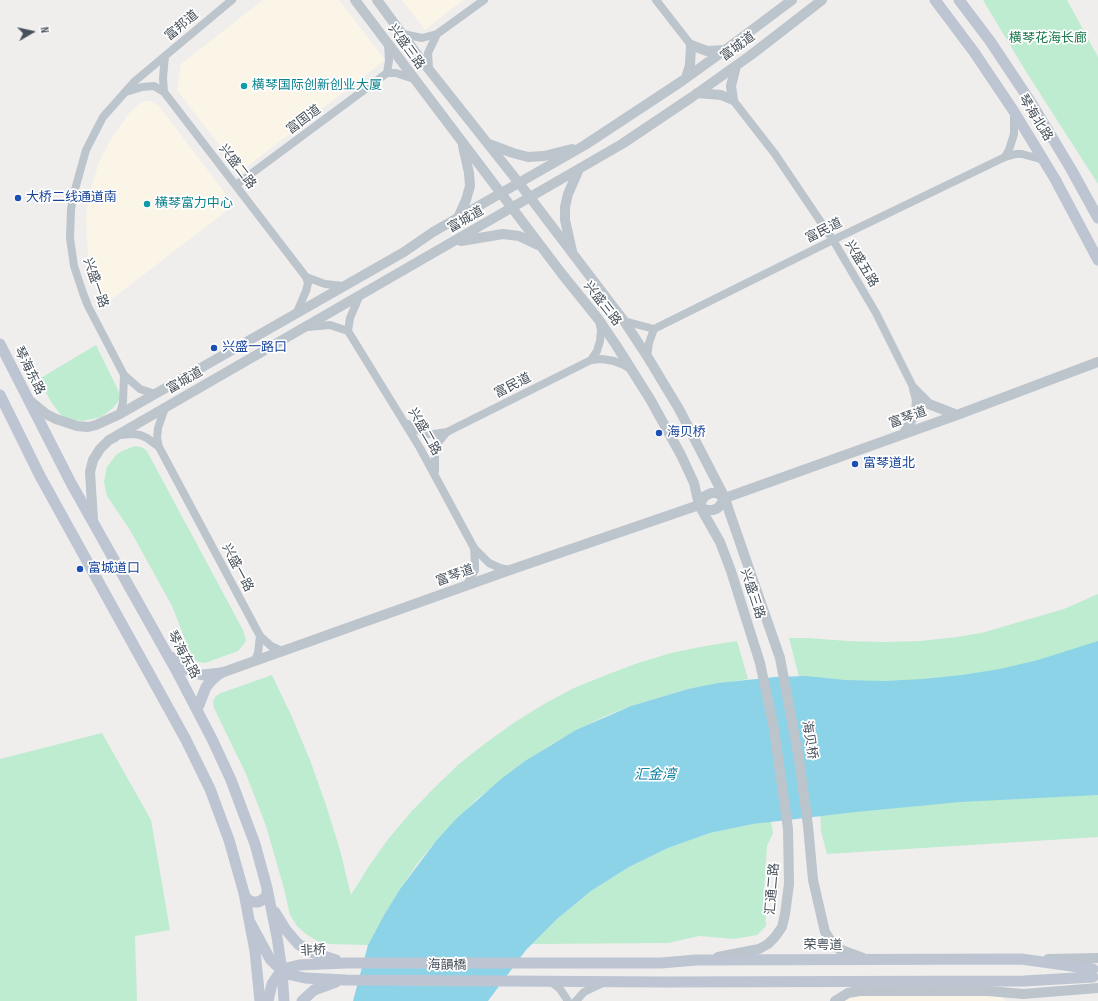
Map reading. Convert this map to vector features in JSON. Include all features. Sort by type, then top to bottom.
[{"type":"main road","name":"琴海北路","points":[[935,0],[974,52],[1013,110],[1073,211],[1098,260]]},
{"type":"main road","name":"琴海北路","points":[[959,0],[990,41],[1032,104],[1072,169],[1098,218]]},
{"type":"main road","name":"琴海东路","points":[[0,344],[51,445],[197,710],[222,760],[240,801],[255,844],[271,903],[282,971],[284,1001]]},
{"type":"main road","points":[[0,395],[40,476],[198,764],[212,796],[229,840],[244,893],[255,951],[260,1001]]},
{"type":"main road","points":[[167,654],[186,669],[194,673],[203,675],[220,673]]},
{"type":"main road","points":[[197,710],[206,687],[210,681],[220,673]]},
{"type":"main road","points":[[244,893],[247,899],[252,902],[258,902],[264,899],[267,894],[267,888]]},
{"type":"main road","points":[[271,903],[286,930],[298,944],[311,952],[346,963]]},
{"type":"main road","name":"非桥","points":[[250,922],[270,959],[282,971],[299,978],[346,980]]},
{"type":"main road","name":"荣粤道","points":[[549,964],[661,963],[696,960],[1022,959],[1095,968]]},
{"type":"main road","name":"非桥","points":[[282,971],[299,965],[346,963]]},
{"type":"main road","name":"海韻橋","points":[[346,963],[549,964]]},
{"type":"main road","points":[[549,980],[1024,981],[1095,968]]},
{"type":"main road","points":[[268,1001],[272,984],[282,971]]},
{"type":"main road","points":[[302,1001],[308,994],[320,987],[346,980]]},
{"type":"main road","name":"海韻橋","points":[[346,980],[549,980]]},
{"type":"street","name":"富邦道","points":[[166,56],[232,0]]},
{"type":"street","name":"兴盛三路","points":[[355,0],[540,246],[599,320],[634,372],[666,426],[694,484],[699,505],[720,542],[732,572],[760,663],[778,749],[788,829]]},
{"type":"street","name":"兴盛三路","points":[[377,0],[428,68],[519,182],[624,321],[647,356],[679,409],[725,498],[780,658]]},
{"type":"street","points":[[403,34],[422,38],[437,34],[484,0]]},
{"type":"street","points":[[656,0],[691,45],[707,51],[725,50]]},
{"type":"street","name":"富城道","points":[[29,400],[37,408],[56,419],[77,426],[88,427],[96,425],[120,414],[404,252],[458,218],[585,145],[686,78],[792,0]]},
{"type":"street","name":"富城道","points":[[92,520],[90,472],[93,460],[100,449],[109,440],[531,198],[622,144],[736,66],[822,0]]},
{"type":"street","points":[[428,68],[428,53],[437,34]]},
{"type":"street","points":[[388,44],[389,61],[387,73],[396,73],[414,79]]},
{"type":"street","points":[[686,78],[691,58],[691,45]]},
{"type":"street","points":[[164,92],[163,78],[166,56]]},
{"type":"street","name":"兴盛一路","points":[[124,375],[90,310],[78,280],[72,252],[70,224],[74,193],[86,150],[103,117],[135,81],[166,56]]},
{"type":"street","points":[[733,100],[731,86],[736,66]]},
{"type":"street","name":"富国道","points":[[236,185],[387,73]]},
{"type":"street","points":[[125,92],[154,86],[164,92]]},
{"type":"street","name":"兴盛二路","points":[[164,92],[306,277]]},
{"type":"street","points":[[697,93],[721,95],[733,100]]},
{"type":"street","name":"兴盛五路","points":[[733,100],[775,154],[833,240],[873,307],[914,389]]},
{"type":"street","points":[[1005,157],[1014,134],[1015,126],[1013,110]]},
{"type":"street","points":[[458,218],[470,186],[469,172],[462,142]]},
{"type":"street","points":[[488,144],[513,153],[528,156],[544,156],[585,145]]},
{"type":"street","name":"富民道","points":[[654,329],[1005,157],[1022,154],[1044,160]]},
{"type":"street","points":[[573,255],[565,220],[565,207],[568,194],[579,169]]},
{"type":"street","points":[[453,243],[503,234],[519,236],[540,246]]},
{"type":"street","points":[[306,277],[325,284],[343,286]]},
{"type":"street","points":[[297,312],[306,291],[308,283],[306,277]]},
{"type":"street","points":[[307,327],[330,325],[348,331],[350,318],[359,297]]},
{"type":"street","points":[[591,360],[597,351],[600,341],[601,330],[599,320]]},
{"type":"street","points":[[624,321],[654,329],[649,343],[647,356]]},
{"type":"street","name":"兴盛二路","points":[[348,331],[405,422],[435,474],[474,548],[489,563],[500,568],[510,570]]},
{"type":"street","points":[[591,360],[602,359],[614,361],[624,365],[634,372]]},
{"type":"street","name":"富民道","points":[[405,422],[422,432],[434,434],[447,432],[591,360]]},
{"type":"street","name":"富琴道","points":[[725,498],[957,415],[1098,362]]},
{"type":"street","points":[[124,375],[140,389],[155,394]]},
{"type":"street","points":[[120,414],[124,402],[124,375]]},
{"type":"street","points":[[914,389],[930,404],[957,415]]},
{"type":"street","points":[[904,433],[916,412],[917,400],[914,389]]},
{"type":"street","name":"兴盛一路","points":[[165,408],[158,428],[157,438],[159,447],[260,636],[271,646],[282,651]]},
{"type":"street","points":[[435,474],[435,451],[441,438],[447,432]]},
{"type":"street","name":"兴盛一路","points":[[118,435],[140,435],[147,438],[159,447]]},
{"type":"street","points":[[711,493],[717,493],[725,498],[718,508],[713,510],[706,510],[699,505],[705,496],[711,493]]},
{"type":"street","name":"富琴道","points":[[220,673],[510,570],[699,505]]},
{"type":"street","name":"兴盛二路","points":[[466,586],[475,570],[476,564],[474,548]]},
{"type":"street","points":[[255,661],[258,653],[260,636]]},
{"type":"street","name":"海贝桥","points":[[780,658],[795,732],[808,826],[813,880],[825,932],[839,949],[871,960]]},
{"type":"street","name":"汇通二路","points":[[696,960],[759,949],[768,944],[775,937],[782,927],[789,884],[788,829]]},
{"type":"street","points":[[549,980],[560,989],[568,1001]]},
{"type":"street","points":[[576,1001],[589,989],[609,981]]},
{"type":"street","points":[[835,1001],[848,993],[860,991],[988,991],[1023,997],[1035,997],[1098,988]]},
{"type":"shaded area","name":"横琴国际创新创业大厦","points":[[263,0],[339,0],[385,60],[240,172],[177,90],[181,64]]},
{"type":"shaded area","points":[[402,0],[463,0],[425,30]]},
{"type":"shaded area","name":"橫琴富力中心","points":[[144,101],[149,101],[159,106],[234,205],[104,305],[93,278],[88,255],[86,219],[89,196],[99,162],[110,141],[130,112]]},
{"type":"shaded area","points":[[861,994],[994,995],[1000,996],[1006,1001],[841,1001],[850,996]]},
{"type":"green space","name":"横琴花海长廊","points":[[983,0],[1067,0],[1098,57],[1098,184],[1025,70]]},
{"type":"green space","points":[[96,345],[120,397],[113,408],[101,417],[83,421],[69,419],[61,415],[51,402],[39,379]]},
{"type":"green space","points":[[135,446],[146,450],[149,455],[243,630],[246,640],[238,651],[205,663],[198,662],[192,657],[172,606],[130,530],[107,496],[104,482],[107,467],[116,455]]},
{"type":"green space","points":[[1098,594],[1098,837],[827,854],[821,831],[819,776],[805,701],[789,638],[884,642],[920,641],[957,637],[981,633],[1064,609]]},
{"type":"green space","points":[[737,641],[748,679],[688,689],[631,706],[603,717],[550,745],[478,798],[436,841],[417,864],[384,915],[368,945],[329,944],[317,941],[297,926],[290,915],[266,826],[246,774],[214,708],[213,701],[216,696],[221,693],[272,675],[310,760],[340,850],[351,895],[389,838],[411,812],[460,763],[515,722],[574,688],[638,663],[671,653]]},
{"type":"green space","points":[[102,733],[151,820],[170,930],[135,936],[137,1001],[0,1001],[0,759]]},
{"type":"green space","points":[[771,821],[773,833],[767,846],[764,890],[766,926],[757,935],[734,939],[699,936],[668,943],[532,944],[557,919],[591,891],[629,867],[668,848],[710,833]]},
{"type":"water","name":"汇金湾","points":[[1098,641],[1098,795],[960,802],[856,812],[753,824],[710,833],[668,848],[629,867],[591,891],[557,919],[526,950],[488,1001],[353,1001],[368,945],[400,889],[436,841],[456,819],[501,779],[525,761],[576,730],[631,706],[688,689],[718,683],[775,677],[806,676],[845,680],[884,681],[962,675],[1000,669],[1038,660]]},
{"type":"place","name":"横琴国际创新创业大厦","points":[[244,86]]},
{"type":"place","name":"大桥二线通道南","points":[[18,198]]},
{"type":"place","name":"橫琴富力中心","points":[[147,204]]},
{"type":"place","name":"兴盛一路口","points":[[214,348]]},
{"type":"place","name":"海贝桥","points":[[659,433]]},
{"type":"place","name":"富琴道北","points":[[855,464]]},
{"type":"place","name":"富城道口","points":[[80,569]]}]
